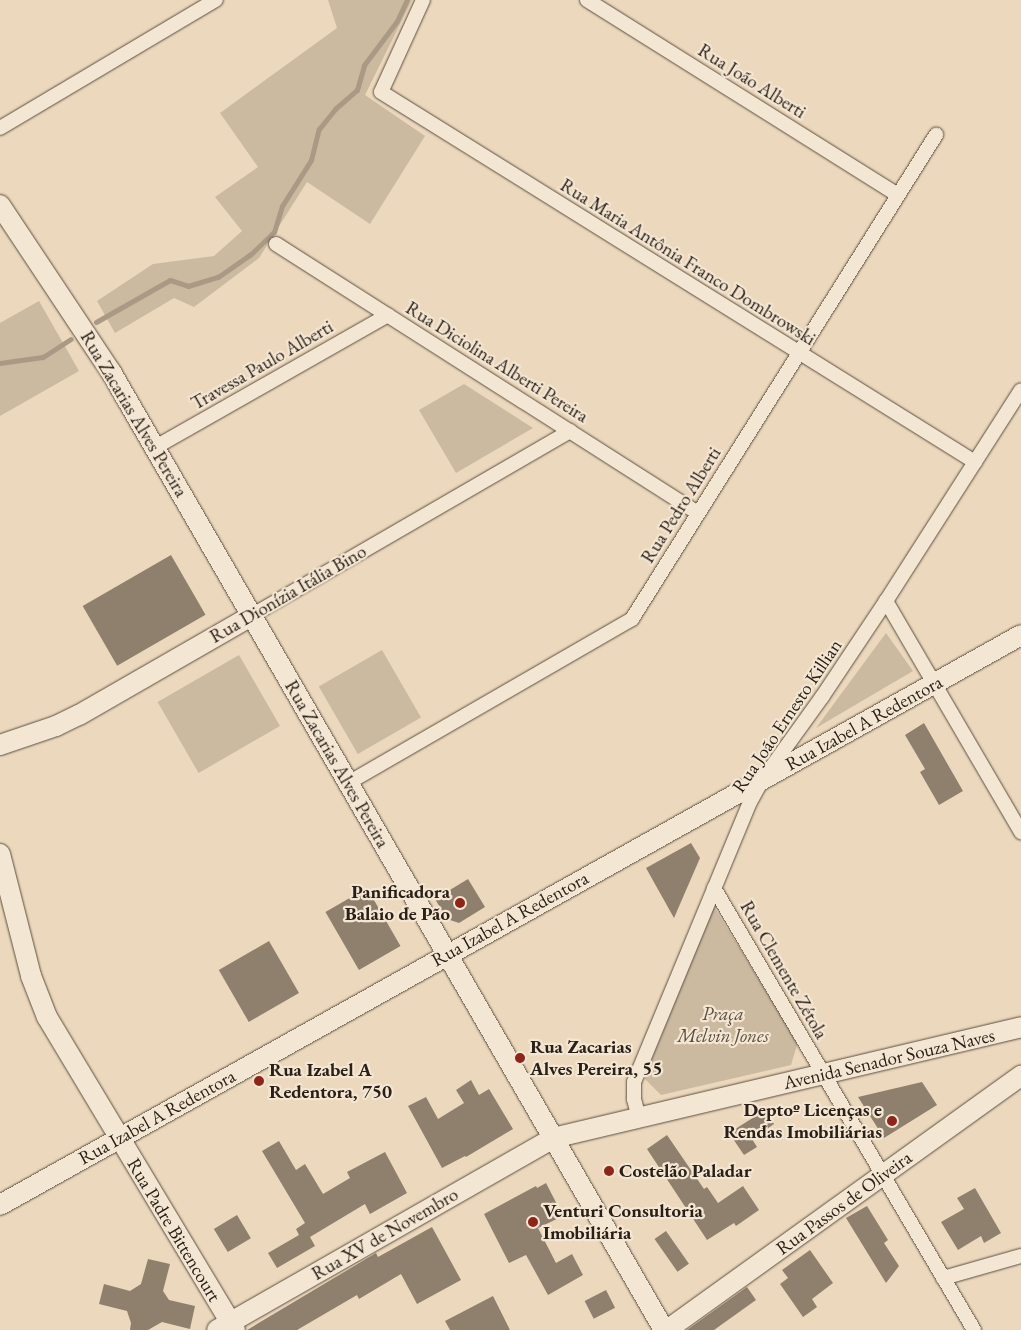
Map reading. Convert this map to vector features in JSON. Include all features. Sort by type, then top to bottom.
[{"type":"main road","name":"Rua Zacarias Alves Pereira","points":[[0,205],[96,348],[665,1330]]},
{"type":"main road","name":"Rua Dionízia Itália Bino","points":[[0,745],[48,730],[79,716],[251,616]]},
{"type":"main road","name":"Rua Izabel A Redentora","points":[[0,1205],[1021,635]]},
{"type":"main road","name":"Rua Padre Bittencourt","points":[[0,854],[3,886],[38,999],[227,1328]]},
{"type":"main road","name":"Avenida Senador Souza Naves","points":[[553,1138],[1021,1027]]},
{"type":"main road","name":"Rua Passos de Oliveira","points":[[665,1330],[1021,1076]]},
{"type":"main road","name":"Rua XV de Novembro","points":[[227,1328],[553,1138]]},
{"type":"street","points":[[0,128],[216,0]]},
{"type":"street","name":"Rua Maria Antônia Franco Dombrowski","points":[[423,0],[381,92],[975,462]]},
{"type":"street","name":"Rua João Alberti","points":[[587,0],[898,194]]},
{"type":"street","name":"Rua Pedro Alberti","points":[[348,783],[632,619],[936,134]]},
{"type":"street","name":"Rua Diciolina Alberti Pereira","points":[[276,244],[698,512]]},
{"type":"street","name":"Travessa Paulo Alberti","points":[[154,448],[388,315]]},
{"type":"street","name":"Rua João Ernesto Killian","points":[[639,1118],[634,1099],[634,1082],[747,810],[763,779],[822,697],[886,601],[1021,390]]},
{"type":"street","name":"Rua Dionízia Itália Bino","points":[[251,616],[570,431]]},
{"type":"street","points":[[886,601],[1021,832]]},
{"type":"street","name":"Rua Clemente Zétola","points":[[714,888],[974,1330]]},
{"type":"street","points":[[943,1278],[1021,1256]]},
{"type":"green space","points":[[328,0],[412,0],[365,95],[425,136],[370,224],[307,182],[259,258],[194,307],[174,298],[115,333],[97,301],[153,264],[214,256],[242,231],[215,197],[258,167],[220,113],[337,28]]},
{"type":"green space","points":[[39,301],[79,371],[0,416],[0,323]]},
{"type":"green space","points":[[464,384],[533,428],[456,473],[419,410]]},
{"type":"green space","points":[[886,633],[913,671],[816,728]]},
{"type":"green space","points":[[382,650],[421,718],[358,754],[319,686]]},
{"type":"green space","points":[[239,655],[280,726],[199,773],[158,702]]},
{"type":"green space","name":"Praça Melvin Jones","points":[[714,907],[798,1042],[791,1065],[661,1095],[644,1078]]},
{"type":"building","points":[[171,555],[206,615],[117,666],[83,606]]},
{"type":"building","points":[[924,723],[963,791],[939,805],[920,772],[925,769],[905,735]]},
{"type":"building","points":[[691,843],[700,858],[674,918],[646,868]]},
{"type":"building","name":"Panificadora Balaio de Pão","points":[[468,879],[485,907],[459,923],[447,919],[435,899]]},
{"type":"building","points":[[367,888],[401,946],[359,970],[325,912]]},
{"type":"building","points":[[269,941],[299,993],[249,1022],[219,970]]},
{"type":"building","points":[[471,1080],[479,1095],[489,1089],[513,1129],[466,1157],[442,1168],[408,1106],[426,1097],[438,1119],[464,1103],[456,1090]]},
{"type":"building","name":"Deptoº Licenças e Rendas Imobiliárias","points":[[922,1082],[937,1105],[884,1138],[858,1097]]},
{"type":"building","points":[[765,1110],[774,1124],[752,1139],[757,1147],[744,1155],[729,1133]]},
{"type":"building","points":[[667,1135],[704,1189],[707,1187],[718,1203],[743,1186],[759,1210],[736,1226],[734,1223],[707,1240],[647,1149]]},
{"type":"building","points":[[279,1141],[296,1170],[305,1164],[323,1194],[350,1178],[347,1172],[385,1152],[407,1193],[370,1214],[365,1204],[310,1237],[315,1246],[277,1268],[268,1253],[299,1235],[296,1229],[305,1223],[262,1151]]},
{"type":"building","points":[[546,1183],[563,1216],[538,1228],[556,1263],[572,1254],[583,1275],[548,1295],[526,1255],[509,1263],[484,1214],[536,1186],[537,1188]]},
{"type":"building","points":[[975,1188],[1001,1233],[984,1243],[981,1236],[958,1250],[941,1222],[964,1209],[957,1198]]},
{"type":"building","points":[[867,1206],[888,1240],[884,1243],[899,1266],[886,1283],[846,1218]]},
{"type":"building","points":[[237,1215],[251,1238],[228,1252],[214,1229]]},
{"type":"building","points":[[432,1227],[461,1280],[417,1304],[401,1274],[359,1299],[357,1295],[297,1330],[247,1330],[376,1253],[378,1257]]},
{"type":"building","points":[[666,1231],[689,1264],[677,1272],[655,1239]]},
{"type":"building","points":[[810,1250],[833,1283],[812,1299],[817,1307],[803,1317],[780,1284],[788,1278],[782,1270]]},
{"type":"building","points":[[148,1259],[170,1264],[163,1291],[169,1300],[195,1306],[190,1329],[162,1322],[148,1330],[130,1330],[131,1323],[127,1311],[99,1304],[104,1284],[130,1291],[141,1284]]},
{"type":"building","points":[[747,1287],[756,1300],[714,1330],[687,1330]]},
{"type":"building","points":[[606,1290],[615,1308],[594,1319],[585,1301]]},
{"type":"building","points":[[493,1296],[510,1330],[450,1330],[445,1321]]},
{"type":"waterway","points":[[96,322],[170,280],[188,286],[218,277],[250,255],[274,232],[282,206],[311,160],[319,129],[335,109],[357,90],[364,65],[397,21],[407,0]]},
{"type":"waterway","points":[[0,363],[43,357],[71,339]]},
{"type":"place","name":"Panificadora Balaio de Pão","points":[[460,903]]},
{"type":"place","name":"Rua Zacarias Alves Pereira, 55","points":[[520,1058]]},
{"type":"place","name":"Rua Izabel A Redentora, 750","points":[[259,1081]]},
{"type":"place","name":"Deptoº Licenças e Rendas Imobiliárias","points":[[892,1121]]},
{"type":"place","name":"Costelão Paladar","points":[[609,1171]]},
{"type":"place","name":"Venturi Consultoria Imobiliária","points":[[533,1222]]}]
